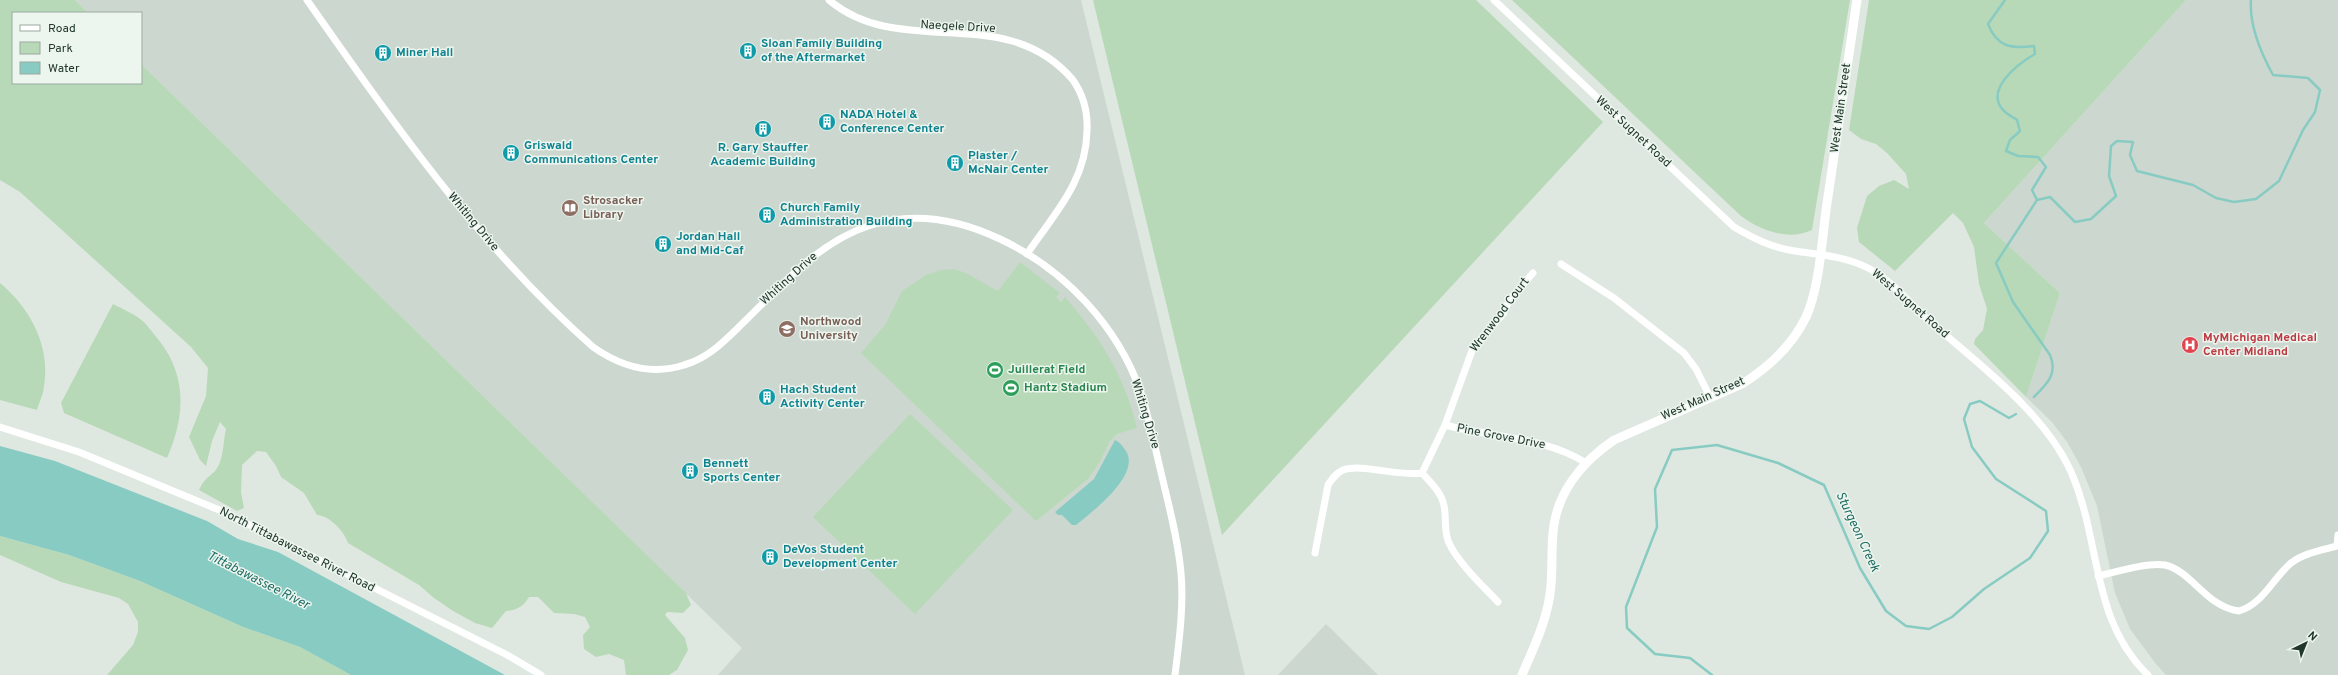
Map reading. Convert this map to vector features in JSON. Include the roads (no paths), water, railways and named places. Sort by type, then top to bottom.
[{"type":"street","name":"Whiting Drive","points":[[307,0],[410,145],[488,241],[588,343],[610,360],[630,367],[662,370],[684,365],[708,355],[800,267],[820,251],[852,232],[875,224],[906,217],[949,221],[990,234],[1027,254],[1066,283],[1101,319],[1120,348],[1140,391],[1151,429],[1178,550],[1181,576],[1175,675]]},
{"type":"street","name":"Naegele Drive","points":[[829,0],[841,10],[863,21],[886,24],[973,26]]},
{"type":"street","name":"West Sugnet Road","points":[[1494,0],[1734,227],[1760,242],[1793,251],[1848,259],[1869,268],[1960,348],[2036,419],[2052,438],[2066,460],[2074,478],[2091,535],[2098,576],[2106,607],[2119,635],[2132,657],[2148,675]]},
{"type":"street","name":"West Main Street","points":[[1522,675],[1547,612],[1550,593],[1553,532],[1557,511],[1566,491],[1586,463],[1614,440],[1742,384],[1756,375],[1790,342],[1811,304],[1820,254],[1857,0]]},
{"type":"street","name":"Naegele Drive","points":[[1013,33],[1032,41],[1064,67],[1078,87],[1088,117],[1086,147],[1079,177],[1069,195],[1027,254]]},
{"type":"street","points":[[1561,264],[1614,298],[1684,353],[1696,369],[1710,397]]},
{"type":"street","name":"Wrenwood Court","points":[[1445,426],[1473,348],[1503,314],[1510,299],[1533,273]]},
{"type":"street","name":"Pine Grove Drive","points":[[1422,473],[1445,426],[1564,450],[1586,463]]},
{"type":"street","name":"North Tittabawassee River Road","points":[[0,427],[79,452],[224,512],[508,656],[541,675]]},
{"type":"street","points":[[1315,553],[1328,485],[1334,476],[1344,470],[1354,468],[1410,475],[1422,473],[1438,491],[1444,506],[1444,527],[1449,543],[1471,573],[1498,602]]},
{"type":"street","points":[[2098,576],[2144,567],[2166,566],[2176,569],[2222,607],[2239,611],[2257,601],[2290,564],[2299,558],[2337,546],[2338,535]]},
{"type":"water","points":[[1115,440],[1120,443],[1126,451],[1129,461],[1127,471],[1121,482],[1103,502],[1076,525],[1072,525],[1062,515],[1058,515],[1055,512],[1094,479]]},
{"type":"water","name":"Tittabawassee River","points":[[0,446],[55,461],[207,521],[238,539],[278,552],[505,675],[351,675],[300,647],[243,627],[140,581],[69,555],[0,536]]},
{"type":"waterway","points":[[2005,0],[1988,24],[1992,32],[2000,42],[2006,45],[2018,47],[2034,46],[2035,54],[2013,70],[2000,86],[1998,94],[1999,103],[2007,114],[2017,120],[2020,131],[2010,140],[2006,151],[2018,156],[2038,157],[2046,167],[2032,190],[2037,200]]},
{"type":"waterway","name":"Sturgeon Creek","points":[[2034,397],[2050,378],[2053,368],[2052,362],[2050,355],[2013,302],[1996,263],[2037,200],[2050,197],[2075,222],[2091,219],[2116,196],[2109,176],[2111,146],[2117,141],[2133,142],[2130,155],[2137,171],[2193,185],[2216,198],[2234,202],[2256,199],[2279,181],[2303,130],[2315,112],[2320,90],[2308,78],[2273,75],[2264,58],[2254,29],[2251,0]]},
{"type":"waterway","name":"Sturgeon Creek","points":[[1712,675],[1690,658],[1655,654],[1627,628],[1626,607],[1657,527],[1655,489],[1672,450],[1717,445],[1778,463],[1824,485],[1860,568],[1886,611],[1906,626],[1929,629],[1952,617],[1984,589],[2030,558],[2048,531],[2046,511],[1996,479],[1972,447],[1964,419],[1970,404],[1980,401],[2009,418],[2016,414]]},
{"type":"place","name":"Sloan Family Building of the Aftermarket","points":[[748,51]]},
{"type":"place","name":"Miner Hall","points":[[383,53]]},
{"type":"place","name":"NADA Hotel & Conference Center","points":[[827,122]]},
{"type":"place","name":"R. Gary Stauffer Academic Building","points":[[763,129]]},
{"type":"place","name":"Griswald Communications Center","points":[[511,153]]},
{"type":"place","name":"Plaster / McNair Center","points":[[955,163]]},
{"type":"place","name":"Strosacker Library","points":[[570,208]]},
{"type":"place","name":"Church Family Administration Building","points":[[767,215]]},
{"type":"place","name":"Jordan Hall and Mid-Caf","points":[[663,244]]},
{"type":"place","name":"Northwood University","points":[[787,329]]},
{"type":"place","name":"MyMichigan Medical Center Midland","points":[[2190,345]]},
{"type":"place","name":"Juillerat Field","points":[[995,370]]},
{"type":"place","name":"Hantz Stadium","points":[[1011,388]]},
{"type":"place","name":"Hach Student Activity Center","points":[[767,397]]},
{"type":"place","name":"Bennett Sports Center","points":[[690,471]]},
{"type":"place","name":"DeVos Student Development Center","points":[[770,557]]}]
